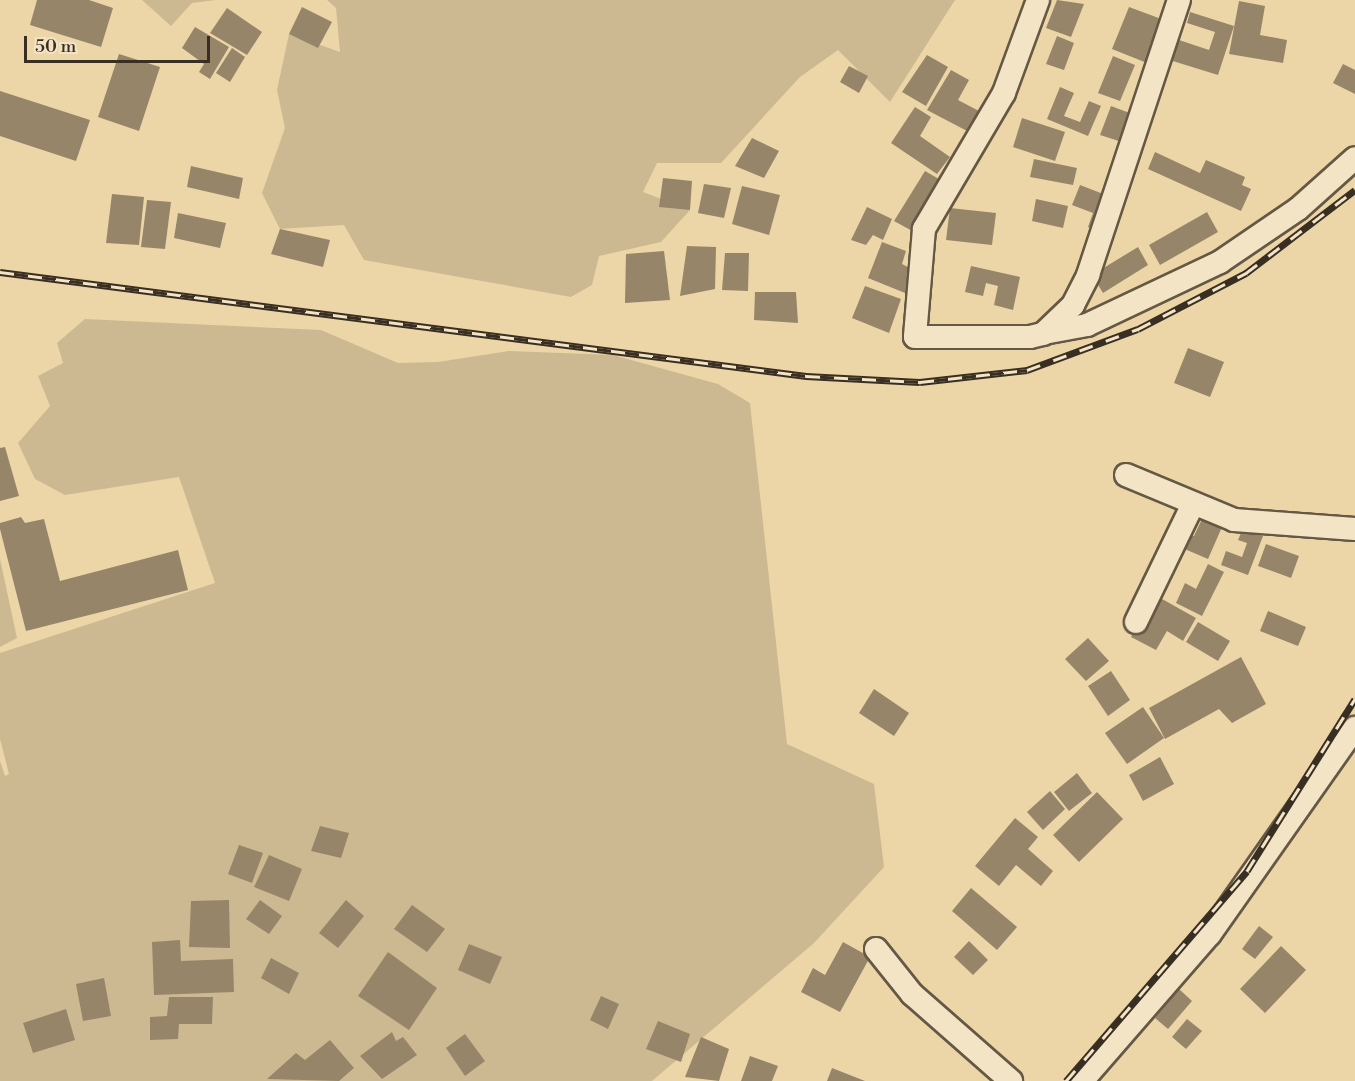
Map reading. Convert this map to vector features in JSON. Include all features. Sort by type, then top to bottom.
[{"type":"street","points":[[1038,0],[1004,93],[924,229],[915,337],[1030,337],[1087,325],[1220,262],[1298,209],[1355,158]]},
{"type":"street","points":[[1043,334],[1073,305],[1089,275],[1179,0]]},
{"type":"street","points":[[1126,475],[1193,504],[1245,522],[1355,529]]},
{"type":"street","points":[[1136,621],[1193,504]]},
{"type":"street","points":[[1082,1081],[1149,1009],[1210,934],[1355,728]]},
{"type":"street","points":[[876,949],[912,994],[1011,1081]]},
{"type":"shaded area","points":[[142,0],[216,0],[192,3],[171,26]]},
{"type":"shaded area","points":[[327,0],[955,0],[890,102],[838,50],[800,77],[721,163],[657,163],[643,192],[690,210],[661,242],[599,256],[592,285],[571,297],[364,260],[344,225],[280,229],[262,193],[285,128],[277,90],[289,34],[340,52],[336,8]]},
{"type":"shaded area","points":[[85,319],[321,330],[398,363],[438,362],[509,351],[613,355],[718,384],[750,403],[787,744],[874,784],[884,867],[814,943],[652,1081],[0,1081],[0,761],[5,776],[9,774],[0,739],[0,653],[215,583],[179,477],[65,495],[35,479],[18,443],[50,406],[38,376],[63,363],[57,343]]},
{"type":"shaded area","points":[[0,559],[17,638],[0,647]]},
{"type":"building","points":[[37,0],[89,0],[113,8],[101,47],[30,25]]},
{"type":"building","points":[[1057,0],[1084,4],[1071,37],[1046,28]]},
{"type":"building","points":[[1239,1],[1265,6],[1260,35],[1287,40],[1283,63],[1229,54]]},
{"type":"building","points":[[302,7],[332,22],[318,48],[289,34]]},
{"type":"building","points":[[1129,7],[1164,20],[1147,63],[1112,49]]},
{"type":"building","points":[[227,8],[262,32],[247,55],[210,33]]},
{"type":"building","points":[[1190,12],[1234,26],[1218,75],[1163,58],[1170,37],[1209,50],[1215,32],[1187,23]]},
{"type":"building","points":[[195,27],[229,47],[210,79],[199,72],[204,64],[182,48]]},
{"type":"building","points":[[1057,36],[1074,43],[1064,70],[1046,64]]},
{"type":"building","points":[[232,48],[245,57],[230,82],[216,73]]},
{"type":"building","points":[[119,54],[160,67],[139,131],[98,117]]},
{"type":"building","points":[[927,55],[948,67],[926,106],[902,92]]},
{"type":"building","points":[[1113,56],[1135,65],[1120,101],[1098,93]]},
{"type":"building","points":[[1343,64],[1355,70],[1355,94],[1333,83]]},
{"type":"building","points":[[849,66],[868,76],[859,93],[840,82]]},
{"type":"building","points":[[951,70],[969,80],[958,100],[979,111],[969,132],[927,110]]},
{"type":"building","points":[[1060,87],[1074,93],[1064,116],[1080,122],[1089,101],[1101,106],[1088,136],[1047,119]]},
{"type":"building","points":[[0,91],[90,120],[76,161],[0,136]]},
{"type":"building","points":[[1111,106],[1135,115],[1125,143],[1100,135]]},
{"type":"building","points":[[915,107],[931,117],[920,136],[950,157],[937,174],[891,143]]},
{"type":"building","points":[[1022,118],[1065,132],[1055,161],[1013,147]]},
{"type":"building","points":[[752,138],[779,151],[764,178],[735,166]]},
{"type":"building","points":[[1155,152],[1200,173],[1206,160],[1245,177],[1242,185],[1251,189],[1241,211],[1148,169]]},
{"type":"building","points":[[1034,159],[1077,168],[1073,185],[1030,177]]},
{"type":"building","points":[[191,166],[243,178],[239,199],[187,187]]},
{"type":"building","points":[[925,171],[944,182],[916,233],[894,221]]},
{"type":"building","points":[[663,178],[692,181],[690,210],[659,207]]},
{"type":"building","points":[[704,184],[731,188],[724,218],[698,213]]},
{"type":"building","points":[[1080,185],[1111,197],[1098,231],[1088,227],[1093,213],[1072,205]]},
{"type":"building","points":[[742,186],[780,195],[769,235],[732,224]]},
{"type":"building","points":[[112,194],[144,197],[139,245],[106,243]]},
{"type":"building","points":[[1036,199],[1068,206],[1063,228],[1032,221]]},
{"type":"building","points":[[147,200],[171,202],[165,249],[141,247]]},
{"type":"building","points":[[867,207],[892,219],[883,240],[873,235],[866,245],[851,240]]},
{"type":"building","points":[[950,208],[996,213],[992,245],[946,240]]},
{"type":"building","points":[[1207,212],[1218,232],[1160,265],[1149,245]]},
{"type":"building","points":[[178,213],[226,223],[220,248],[174,238]]},
{"type":"building","points":[[280,229],[330,240],[323,267],[271,254]]},
{"type":"building","points":[[882,242],[906,251],[902,264],[917,272],[910,295],[868,278]]},
{"type":"building","points":[[687,246],[716,247],[715,289],[680,296]]},
{"type":"building","points":[[1138,247],[1148,265],[1103,293],[1092,275]]},
{"type":"building","points":[[664,251],[670,300],[625,303],[626,254]]},
{"type":"building","points":[[725,253],[749,253],[748,291],[722,290]]},
{"type":"building","points":[[971,266],[1020,277],[1013,310],[994,305],[998,286],[986,283],[983,296],[965,292]]},
{"type":"building","points":[[865,286],[901,299],[889,333],[852,318]]},
{"type":"building","points":[[755,292],[796,292],[798,323],[754,320]]},
{"type":"building","points":[[1188,348],[1224,362],[1210,397],[1174,383]]},
{"type":"building","points":[[5,447],[19,496],[0,501],[0,448]]},
{"type":"building","points":[[21,517],[25,523],[44,519],[60,581],[178,550],[188,590],[26,631],[0,529],[0,523]]},
{"type":"building","points":[[1202,519],[1222,527],[1208,559],[1180,547],[1185,536],[1194,536]]},
{"type":"building","points":[[1243,528],[1263,536],[1248,575],[1221,565],[1226,551],[1242,557],[1247,543],[1238,540]]},
{"type":"building","points":[[1266,544],[1299,556],[1291,578],[1258,566]]},
{"type":"building","points":[[1208,564],[1224,572],[1202,616],[1176,603],[1185,583],[1196,589]]},
{"type":"building","points":[[1155,595],[1196,618],[1183,641],[1167,631],[1156,650],[1131,637]]},
{"type":"building","points":[[1268,611],[1306,627],[1298,646],[1260,631]]},
{"type":"building","points":[[1198,622],[1230,641],[1218,661],[1186,642]]},
{"type":"building","points":[[1088,638],[1109,661],[1086,681],[1065,659]]},
{"type":"building","points":[[1241,657],[1266,704],[1232,723],[1219,709],[1165,739],[1149,708]]},
{"type":"building","points":[[1111,671],[1130,700],[1108,716],[1088,686]]},
{"type":"building","points":[[874,689],[909,713],[894,736],[859,713]]},
{"type":"building","points":[[1143,707],[1164,738],[1127,764],[1105,733]]},
{"type":"building","points":[[1160,757],[1174,784],[1143,801],[1129,775]]},
{"type":"building","points":[[1077,773],[1092,793],[1069,811],[1054,792]]},
{"type":"building","points":[[1050,791],[1065,809],[1043,830],[1027,812]]},
{"type":"building","points":[[1097,792],[1123,819],[1079,862],[1053,835]]},
{"type":"building","points":[[1015,818],[1038,837],[1028,849],[1053,871],[1041,886],[1016,865],[999,886],[975,866]]},
{"type":"building","points":[[320,826],[349,833],[341,858],[311,851]]},
{"type":"building","points":[[239,845],[263,853],[252,883],[228,874]]},
{"type":"building","points":[[269,855],[302,869],[289,901],[254,887]]},
{"type":"building","points":[[971,888],[1017,927],[997,950],[952,911]]},
{"type":"building","points":[[229,900],[230,948],[189,947],[191,901]]},
{"type":"building","points":[[260,900],[282,916],[269,934],[246,919]]},
{"type":"building","points":[[346,900],[364,916],[338,948],[319,933]]},
{"type":"building","points":[[412,905],[445,929],[427,952],[394,929]]},
{"type":"building","points":[[1259,926],[1273,937],[1255,959],[1242,949]]},
{"type":"building","points":[[180,940],[181,961],[233,959],[234,992],[154,995],[152,942]]},
{"type":"building","points":[[969,941],[988,960],[973,975],[954,957]]},
{"type":"building","points":[[843,942],[870,957],[840,1012],[801,992],[813,968],[825,975]]},
{"type":"building","points":[[469,944],[502,957],[490,984],[458,970]]},
{"type":"building","points":[[1281,946],[1306,970],[1265,1013],[1240,989]]},
{"type":"building","points":[[388,952],[437,988],[409,1030],[358,996]]},
{"type":"building","points":[[271,958],[299,973],[289,994],[261,978]]},
{"type":"building","points":[[104,978],[111,1016],[83,1021],[76,984]]},
{"type":"building","points":[[1179,989],[1192,1001],[1168,1029],[1155,1018]]},
{"type":"building","points":[[601,996],[619,1004],[608,1029],[590,1020]]},
{"type":"building","points":[[169,997],[213,997],[212,1024],[179,1024],[178,1039],[150,1040],[150,1017],[167,1016]]},
{"type":"building","points":[[66,1009],[75,1040],[33,1053],[23,1023]]},
{"type":"building","points":[[1187,1019],[1202,1031],[1186,1049],[1172,1037]]},
{"type":"building","points":[[658,1021],[690,1034],[681,1062],[646,1049]]},
{"type":"building","points":[[392,1032],[396,1041],[403,1037],[417,1055],[382,1079],[360,1056]]},
{"type":"building","points":[[465,1034],[485,1061],[465,1076],[446,1048]]},
{"type":"building","points":[[701,1037],[729,1049],[719,1081],[685,1077]]},
{"type":"building","points":[[330,1040],[354,1068],[339,1081],[267,1079],[296,1053],[305,1060]]},
{"type":"building","points":[[750,1056],[778,1066],[772,1081],[741,1081]]},
{"type":"building","points":[[832,1068],[865,1081],[827,1081]]},
{"type":"railway","points":[[0,272],[806,376],[920,382],[1027,370],[1138,329],[1246,273],[1355,190]]},
{"type":"railway","points":[[1066,1081],[1247,871],[1355,699]]}]
